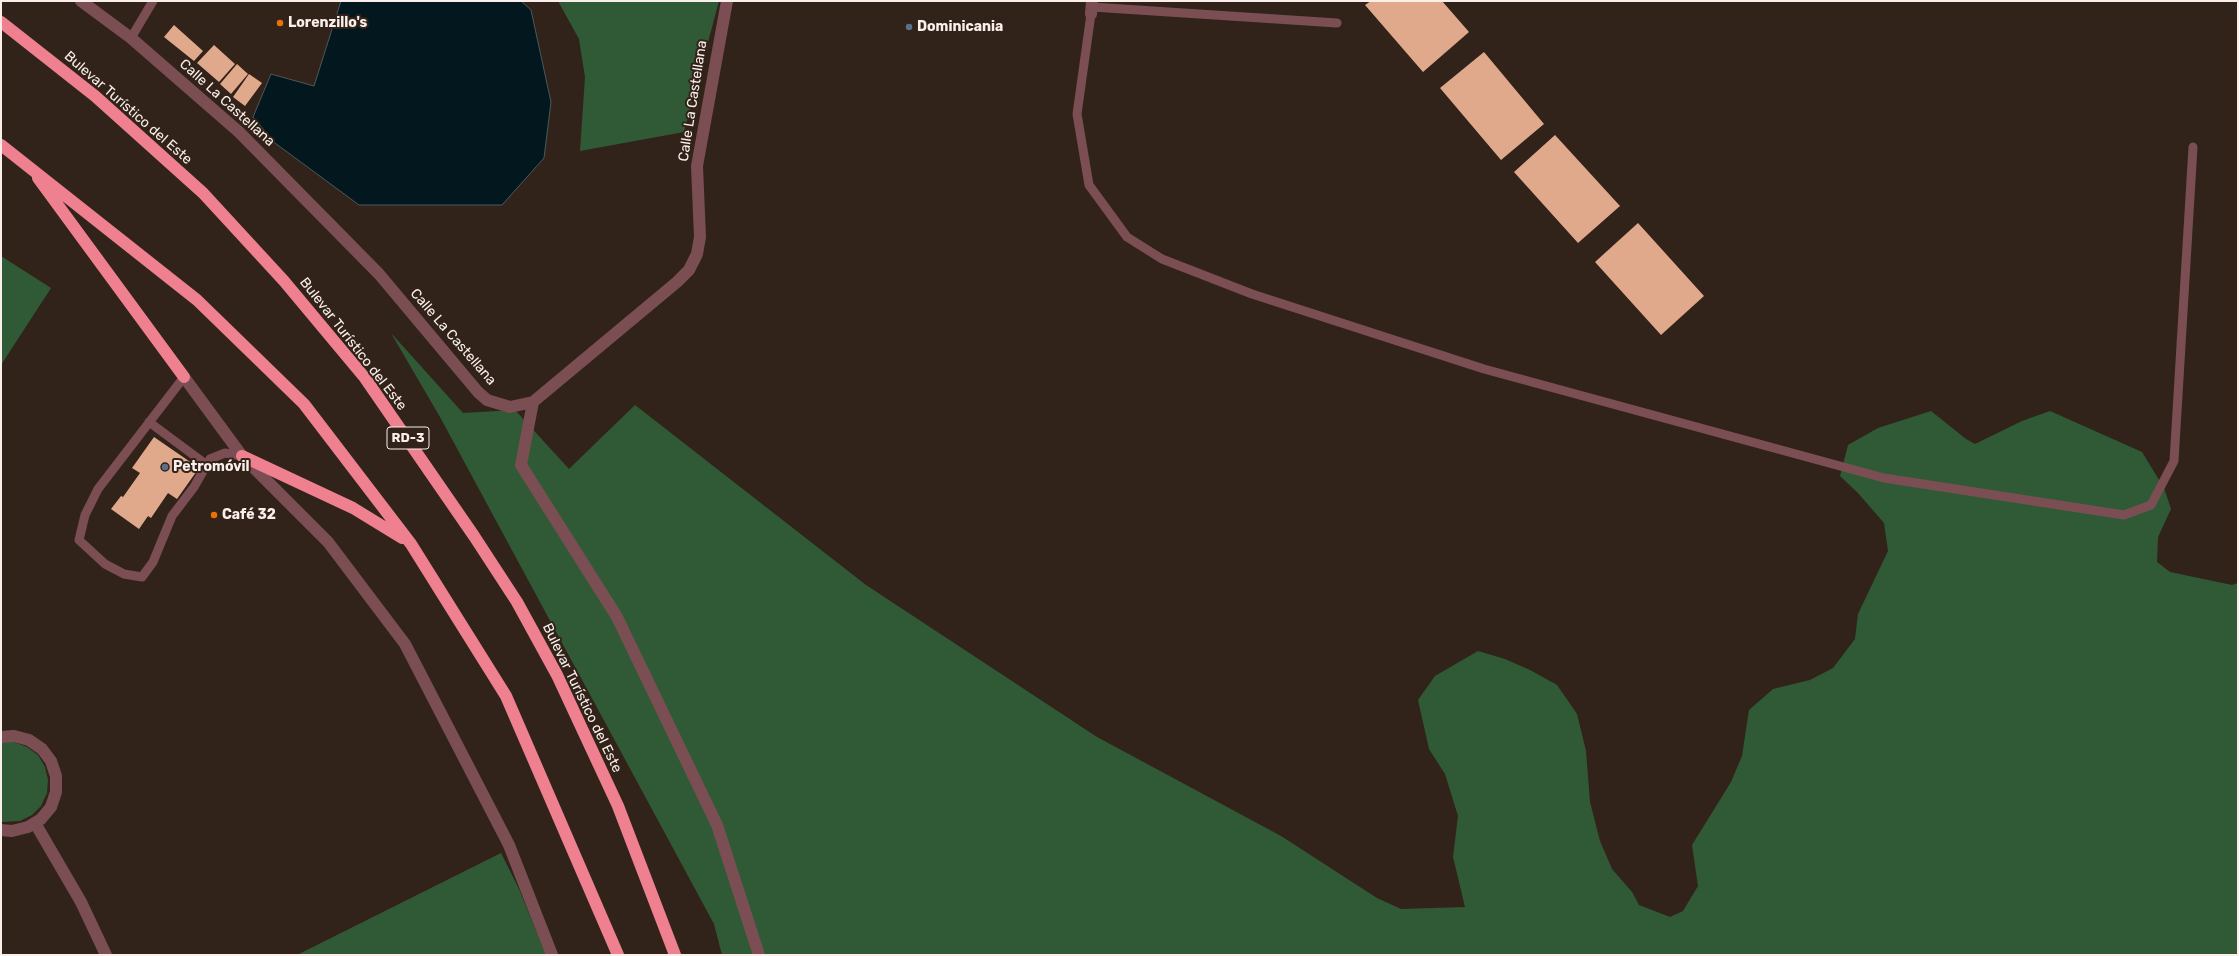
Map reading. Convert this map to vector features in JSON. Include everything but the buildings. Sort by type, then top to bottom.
[{"type":"highway","name":"Bulevar Turístico del Este","points":[[1,22],[95,96],[203,193],[284,281],[365,378],[474,536],[517,602],[557,674],[618,806],[676,955]]},
{"type":"highway","points":[[1,145],[28,164],[197,300],[304,404],[411,544],[506,696],[618,955]]},
{"type":"highway","points":[[28,164],[184,377]]},
{"type":"highway","points":[[242,456],[353,508],[411,544]]},
{"type":"street","name":"Calle La Castellana","points":[[81,1],[131,38],[239,132],[379,274],[478,392],[487,400],[498,405],[510,407],[522,406],[532,402],[677,282],[689,270],[697,254],[700,237],[697,166],[726,1]]},
{"type":"street","points":[[184,377],[242,456],[328,542],[405,644],[509,844],[552,955]]},
{"type":"street","points":[[532,402],[521,465],[617,617],[717,825],[759,955]]},
{"type":"street","points":[[1,737],[14,736],[29,740],[42,749],[51,761],[56,776],[56,792],[50,807],[41,819],[28,827],[12,831],[1,830]]},
{"type":"street","points":[[35,823],[81,902],[106,955]]},
{"type":"lane","points":[[131,38],[153,1]]},
{"type":"lane","points":[[1337,23],[1092,7],[1077,114],[1089,185],[1127,237],[1162,259],[1252,294],[1484,369],[1884,478],[2124,515],[2150,505],[2174,461],[2193,147]]},
{"type":"lane","points":[[184,377],[98,489],[85,516],[79,540],[105,564],[124,574],[142,576],[153,562],[172,516],[210,459],[225,453],[242,456]]},
{"type":"lane","points":[[149,422],[207,465]]},
{"type":"green space","points":[[558,1],[719,1],[684,132],[580,151],[585,77],[579,39]]},
{"type":"green space","points":[[1,256],[51,288],[1,365]]},
{"type":"green space","points":[[391,333],[463,413],[515,410],[569,469],[635,405],[866,585],[1097,737],[1281,836],[1377,898],[1401,909],[1465,907],[1453,857],[1458,816],[1445,774],[1429,749],[1418,700],[1435,676],[1478,651],[1505,659],[1530,670],[1557,685],[1577,714],[1586,751],[1590,802],[1600,841],[1612,869],[1632,892],[1639,905],[1670,917],[1683,911],[1698,886],[1692,845],[1731,782],[1742,756],[1749,710],[1773,689],[1810,680],[1833,668],[1855,639],[1858,614],[1888,551],[1884,523],[1858,493],[1840,476],[1848,445],[1878,428],[1931,411],[1966,439],[1975,444],[2022,421],[2050,411],[2142,452],[2164,488],[2171,509],[2158,537],[2157,562],[2170,572],[2232,585],[2238,583],[2238,955],[722,955],[714,924],[440,417]]},
{"type":"green space","points":[[1,742],[14,742],[27,747],[38,755],[45,767],[48,780],[47,793],[41,806],[32,815],[20,821],[1,822]]},
{"type":"green space","points":[[501,853],[519,889],[546,955],[297,955]]},
{"type":"water","points":[[341,1],[521,1],[531,10],[551,102],[544,158],[502,205],[359,205],[275,143],[253,117],[271,74],[314,86]]},
{"type":"place","name":"Lorenzillo's","points":[[280,23]]},
{"type":"place","name":"Dominicania","points":[[909,27]]},
{"type":"place","name":"Petromóvil","points":[[165,467]]},
{"type":"place","name":"Café 32","points":[[214,515]]}]
